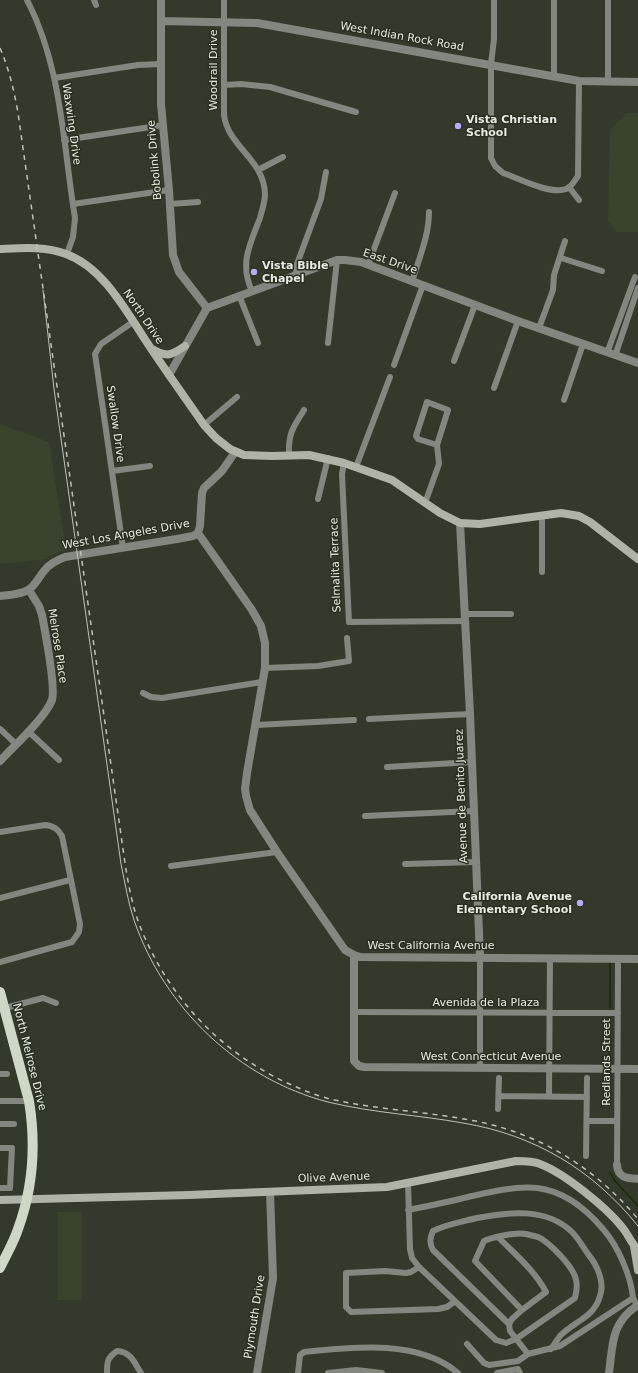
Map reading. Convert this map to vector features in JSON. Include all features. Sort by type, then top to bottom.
[{"type":"main road","name":"North Drive","points":[[0,248],[37,248],[52,250],[78,259],[91,268],[114,293],[169,376],[204,425],[216,438],[235,452]]},
{"type":"main road","points":[[151,348],[159,353],[172,355],[185,346]]},
{"type":"main road","points":[[235,452],[244,455],[257,456],[309,455],[328,458],[344,463],[392,480],[440,513],[460,523],[480,524],[561,513],[579,516],[590,522],[638,559]]},
{"type":"main road","name":"North Melrose Drive","points":[[0,992],[29,1101],[32,1120],[32,1159],[28,1200],[18,1230],[0,1268]]},
{"type":"main road","name":"Olive Avenue","points":[[0,1200],[387,1187],[516,1161],[539,1163],[572,1183],[602,1206],[623,1228],[636,1248],[637,1266]]},
{"type":"street","name":"Waxwing Drive","points":[[27,0],[49,53],[64,140],[75,228],[67,254]]},
{"type":"street","name":"Bobolink Drive","points":[[161,0],[161,104],[164,125],[173,255],[179,272],[207,308]]},
{"type":"street","name":"Woodrail Drive","points":[[224,0],[225,123],[234,139],[254,163],[264,182],[265,198],[263,209],[246,254],[245,269],[252,291]]},
{"type":"street","points":[[494,0],[494,39],[491,64],[491,158],[495,166],[503,172],[551,190],[565,190],[569,187],[578,176],[579,80]]},
{"type":"street","points":[[554,0],[554,76]]},
{"type":"street","points":[[608,0],[608,82]]},
{"type":"street","name":"West Indian Rock Road","points":[[161,21],[257,23],[579,80],[638,82]]},
{"type":"street","points":[[54,78],[138,65],[161,64]]},
{"type":"street","points":[[224,85],[241,84],[270,87],[356,112]]},
{"type":"street","points":[[64,140],[164,125]]},
{"type":"street","points":[[258,170],[283,157]]},
{"type":"street","points":[[297,275],[297,264],[320,199],[326,172]]},
{"type":"street","points":[[569,187],[579,200]]},
{"type":"street","points":[[73,204],[169,190]]},
{"type":"street","points":[[368,265],[395,193]]},
{"type":"street","points":[[170,204],[198,202]]},
{"type":"street","points":[[412,282],[426,239],[429,225],[429,212]]},
{"type":"street","points":[[539,328],[552,290],[554,275],[561,258],[565,241]]},
{"type":"street","points":[[561,258],[602,271]]},
{"type":"street","points":[[328,343],[337,260]]},
{"type":"street","name":"East Drive","points":[[207,308],[337,260],[345,260],[368,265],[518,321],[638,363]]},
{"type":"street","points":[[611,354],[635,278]]},
{"type":"street","points":[[394,365],[423,285]]},
{"type":"street","points":[[611,354],[638,288]]},
{"type":"street","points":[[239,295],[258,342]]},
{"type":"street","points":[[454,361],[475,305]]},
{"type":"street","points":[[169,376],[207,308]]},
{"type":"street","points":[[494,388],[518,321]]},
{"type":"street","name":"Swallow Drive","points":[[123,548],[95,354],[101,344],[133,322]]},
{"type":"street","points":[[564,400],[583,344]]},
{"type":"street","points":[[356,467],[390,377]]},
{"type":"street","points":[[204,425],[237,396]]},
{"type":"street","points":[[425,503],[439,464],[436,444],[448,410],[427,402],[416,436],[418,439],[436,444]]},
{"type":"street","points":[[289,455],[289,442],[294,426],[304,410]]},
{"type":"street","name":"West Los Angeles Drive","points":[[29,590],[47,567],[58,559],[177,539],[193,536],[198,533],[200,526],[202,493],[204,488],[222,471],[235,452]]},
{"type":"street","points":[[318,499],[328,458]]},
{"type":"street","name":"Selmalita Terrace","points":[[344,463],[342,474],[349,622],[465,618]]},
{"type":"street","points":[[112,472],[150,466]]},
{"type":"street","points":[[542,516],[542,572]]},
{"type":"street","name":"Avenue de Benito Juarez","points":[[460,523],[480,957],[480,1068]]},
{"type":"street","name":"West California Avenue","points":[[198,533],[252,610],[261,626],[265,643],[265,668],[245,789],[250,810],[277,852],[345,950],[360,957],[638,959]]},
{"type":"street","points":[[0,596],[13,595],[29,590]]},
{"type":"street","name":"Melrose Place","points":[[0,761],[45,713],[52,699],[53,686],[42,615],[39,606],[29,590]]},
{"type":"street","points":[[465,618],[511,614]]},
{"type":"street","points":[[265,668],[318,666],[349,661],[347,638]]},
{"type":"street","points":[[143,693],[151,697],[162,698],[262,682]]},
{"type":"street","points":[[369,719],[470,714]]},
{"type":"street","points":[[256,725],[354,720]]},
{"type":"street","points":[[0,729],[16,744]]},
{"type":"street","points":[[28,731],[59,760]]},
{"type":"street","points":[[387,767],[472,762]]},
{"type":"street","points":[[365,816],[474,812]]},
{"type":"street","points":[[55,828],[59,822]]},
{"type":"street","points":[[0,832],[45,825],[51,825],[58,830],[62,836],[80,924],[78,932],[72,942],[0,962]]},
{"type":"street","points":[[171,866],[277,852]]},
{"type":"street","points":[[405,864],[476,862]]},
{"type":"street","points":[[0,898],[70,880]]},
{"type":"street","points":[[354,955],[354,1012]]},
{"type":"street","points":[[549,1096],[550,958]]},
{"type":"street","name":"Redlands Street","points":[[617,1165],[618,958]]},
{"type":"street","points":[[5,1008],[43,998],[56,1003]]},
{"type":"street","name":"Avenida de la Plaza","points":[[354,1012],[618,1013]]},
{"type":"street","name":"West Connecticut Avenue","points":[[354,1012],[354,1061],[359,1066],[364,1067],[638,1068]]},
{"type":"street","points":[[0,1074],[7,1074]]},
{"type":"street","points":[[498,1109],[499,1078]]},
{"type":"street","points":[[586,1156],[587,1078]]},
{"type":"street","points":[[499,1096],[587,1097]]},
{"type":"street","points":[[0,1101],[29,1101]]},
{"type":"street","points":[[587,1121],[617,1121]]},
{"type":"street","points":[[0,1124],[14,1124]]},
{"type":"street","points":[[0,1148],[12,1148],[10,1188],[0,1188]]},
{"type":"street","points":[[617,1165],[618,1171],[622,1176],[626,1178],[638,1178]]},
{"type":"street","points":[[408,1182],[408,1210],[412,1258],[454,1302],[496,1340],[506,1343],[516,1339],[575,1298],[577,1292],[576,1280],[565,1261],[556,1251],[539,1237],[524,1234],[512,1234],[484,1241],[475,1261],[522,1310]]},
{"type":"street","points":[[408,1210],[516,1188],[538,1188],[562,1195],[594,1218],[610,1236],[623,1261],[636,1303]]},
{"type":"street","name":"Plymouth Drive","points":[[257,1373],[274,1278],[270,1192]]},
{"type":"street","points":[[528,1354],[510,1331],[509,1324],[433,1250],[430,1245],[430,1239],[433,1231],[443,1225],[500,1213],[519,1213],[536,1214],[551,1219],[572,1232],[591,1258],[600,1276],[602,1289],[600,1298],[592,1313],[560,1336],[551,1348]]},
{"type":"street","points":[[499,1238],[530,1268],[540,1280],[546,1292],[522,1310],[512,1319],[509,1324]]},
{"type":"street","points":[[419,1267],[406,1273],[385,1271],[346,1273],[346,1307],[351,1312],[438,1309],[447,1307],[454,1302]]},
{"type":"street","points":[[468,1344],[484,1363],[489,1365],[518,1361],[528,1354],[560,1346],[636,1303]]},
{"type":"street","points":[[609,1373],[615,1332],[627,1312],[636,1303]]},
{"type":"street","points":[[298,1373],[300,1355],[304,1352],[354,1347],[373,1347],[410,1351],[448,1365],[458,1373]]},
{"type":"street","points":[[107,1373],[107,1363],[110,1355],[117,1351],[128,1354],[141,1373]]},
{"type":"street","points":[[497,1373],[518,1369],[520,1373]]},
{"type":"street","points":[[328,1373],[356,1370],[382,1373]]},
{"type":"shaded area","points":[[626,113],[638,113],[638,232],[617,232],[608,220],[610,130]]},
{"type":"shaded area","points":[[0,424],[49,442],[66,550],[46,559],[0,564]]},
{"type":"shaded area","points":[[58,1212],[82,1212],[82,1300],[58,1300]]},
{"type":"waterway","points":[[610,963],[610,1008]]},
{"type":"waterway","points":[[609,1018],[609,1063]]},
{"type":"waterway","points":[[610,1172],[615,1181],[638,1206]]},
{"type":"tram line","points":[[43,290],[54,389],[121,864],[134,920],[147,952],[164,982],[185,1010],[209,1035],[235,1058],[264,1076],[295,1091],[328,1102],[362,1109],[463,1123],[514,1136],[561,1158],[582,1172],[621,1206],[638,1226]]},
{"type":"railway","points":[[0,48],[11,80],[18,113],[127,873],[132,902],[145,938],[156,961],[170,983],[201,1022],[239,1055],[260,1069],[306,1091],[330,1099],[490,1124],[538,1141],[582,1167],[602,1182],[638,1219]]},
{"type":"place","name":"Vista Christian School","points":[[458,126]]},
{"type":"place","name":"Vista Bible Chapel","points":[[254,272]]},
{"type":"place","name":"California Avenue Elementary School","points":[[580,903]]}]
